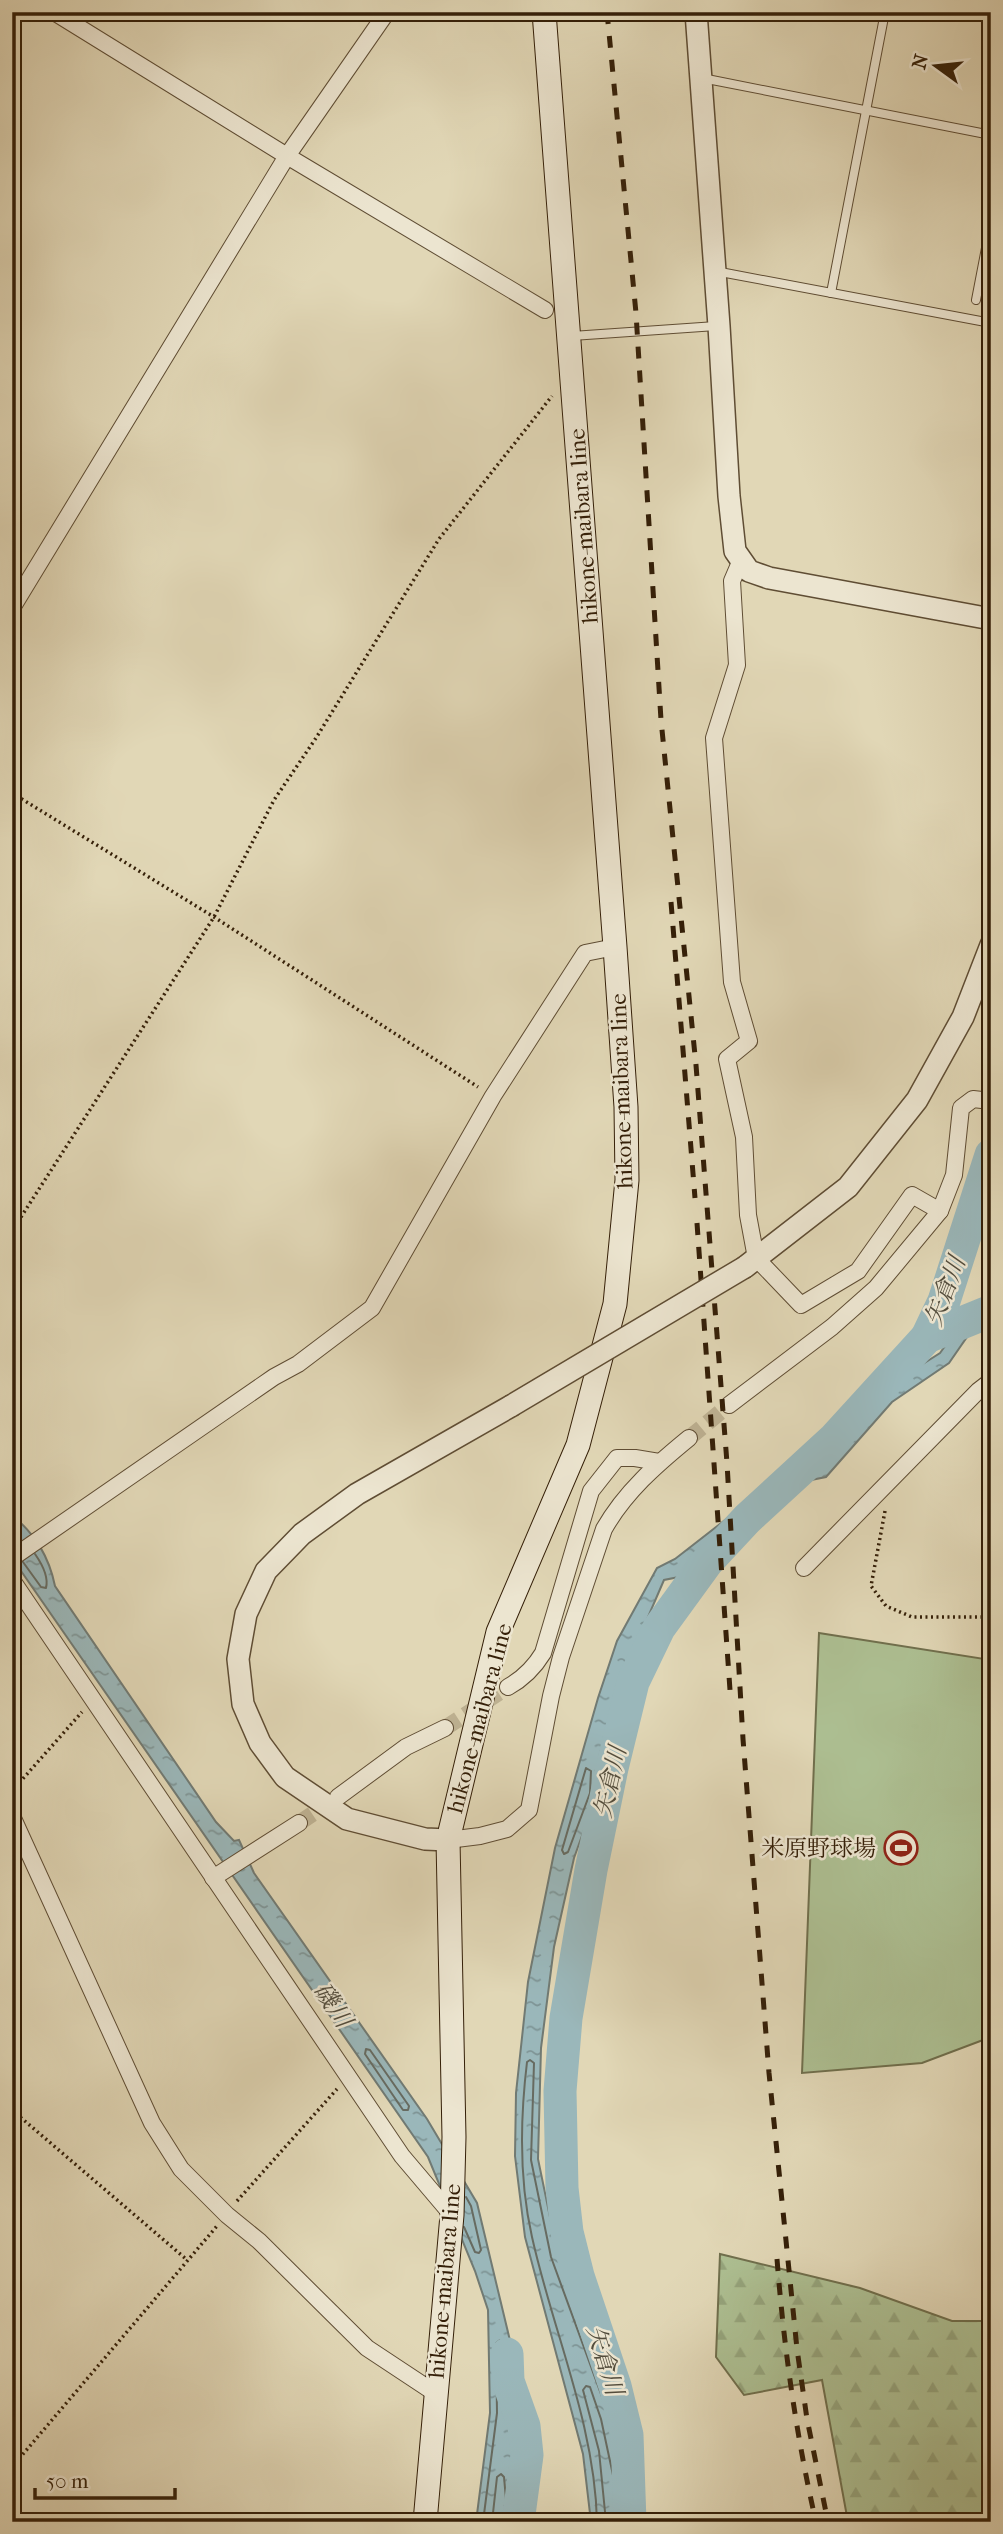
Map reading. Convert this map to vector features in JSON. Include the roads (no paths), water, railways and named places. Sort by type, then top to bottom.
[{"type":"main road","name":"hikone-maibara line","points":[[425,2522],[452,2215],[454,2137],[448,1840],[498,1632],[578,1445],[615,1304],[627,1180],[626,1107],[615,947],[544,12]]},
{"type":"street","points":[[54,12],[544,310]]},
{"type":"street","points":[[12,608],[287,156],[387,12]]},
{"type":"street","points":[[696,12],[735,551],[749,570],[769,578],[991,619]]},
{"type":"street","points":[[741,560],[732,581],[737,664],[714,738],[733,982],[749,1041],[727,1059],[744,1137],[750,1263],[801,1305],[858,1270],[912,1195],[940,1211]]},
{"type":"street","points":[[689,1438],[659,1462],[615,1510],[604,1529],[561,1657],[529,1810],[507,1829],[448,1840],[425,1839],[347,1819],[285,1777],[260,1742],[243,1704],[238,1660],[246,1614],[266,1571],[302,1534],[357,1494],[511,1406],[750,1263],[848,1187],[917,1100],[963,1017],[991,945]]},
{"type":"street","points":[[12,1558],[274,1377],[298,1364],[372,1308],[493,1096],[585,953],[615,947]]},
{"type":"street","points":[[729,1405],[832,1327],[876,1288],[940,1211],[954,1175],[961,1108],[973,1099],[991,1101]]},
{"type":"street","points":[[804,1568],[991,1381]]},
{"type":"street","points":[[508,1687],[529,1672],[543,1653],[591,1491],[617,1458],[659,1462]]},
{"type":"street","points":[[12,1580],[94,1701],[218,1874],[402,2156],[452,2215]]},
{"type":"street","points":[[338,1797],[406,1747],[445,1728]]},
{"type":"street","points":[[12,1816],[152,2123],[181,2169],[227,2215],[259,2241],[367,2348],[435,2393]]},
{"type":"street","points":[[218,1874],[299,1823]]},
{"type":"lane","points":[[831,293],[885,12]]},
{"type":"lane","points":[[701,78],[991,135]]},
{"type":"lane","points":[[976,300],[991,222]]},
{"type":"lane","points":[[715,271],[991,323]]},
{"type":"lane","points":[[569,336],[719,326]]},
{"type":"water","points":[[973,1307],[987,1308],[949,1363],[892,1402],[826,1477],[806,1481],[786,1501],[763,1508],[689,1575],[664,1580],[635,1647],[600,1753],[597,1794],[574,1858],[554,1947],[541,2048],[538,2159],[558,2256],[616,2415],[639,2522],[591,2522],[583,2454],[525,2237],[515,2156],[516,2093],[528,1982],[555,1848],[598,1698],[617,1641],[657,1568],[675,1559],[797,1464],[823,1455],[882,1390],[940,1353]]},
{"type":"water","points":[[12,1515],[28,1530],[40,1547],[55,1586],[216,1822],[234,1841],[239,1840],[254,1873],[427,2119],[477,2203],[512,2349],[525,2522],[476,2522],[490,2413],[488,2310],[475,2271],[428,2157],[12,1558]]},
{"type":"waterway","name":"矢倉川","points":[[630,2522],[627,2435],[615,2386],[578,2276],[567,2232],[562,2188],[560,2091],[566,2018],[591,1870],[633,1682],[659,1628],[707,1562],[747,1519],[833,1440],[927,1337],[944,1301],[991,1155]]},
{"type":"waterway","points":[[927,1337],[991,1311]]},
{"type":"waterway","name":"磯川","points":[[507,2354],[508,2381],[524,2426],[527,2455],[518,2522]]},
{"type":"tunnel","points":[[689,1438],[729,1405]]},
{"type":"tunnel","points":[[445,1728],[508,1687]]},
{"type":"tunnel","points":[[299,1823],[335,1799]]},
{"type":"railway","points":[[607,12],[636,313],[661,720],[696,1065],[727,1463],[743,1739],[769,2073],[797,2349],[807,2419],[828,2522]]},
{"type":"railway","points":[[671,902],[695,1198]]},
{"type":"railway","points":[[697,1223],[730,1690]]},
{"type":"railway","points":[[777,2259],[792,2391],[816,2522]]},
{"type":"place","name":"米原野球場","points":[[901,1848]]}]
